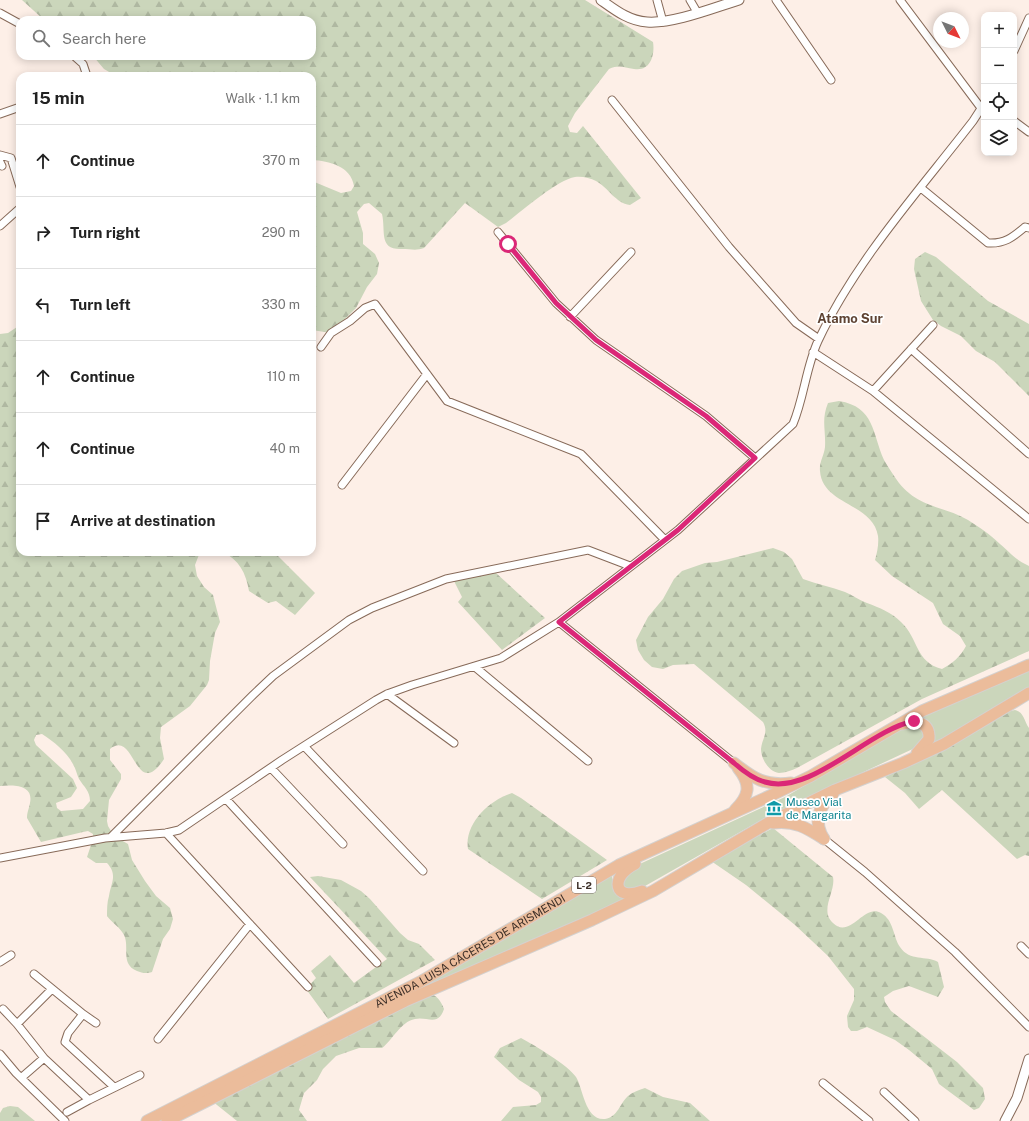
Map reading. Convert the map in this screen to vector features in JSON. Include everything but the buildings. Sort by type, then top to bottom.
[{"type":"main road","name":"AVENIDA LUISA CÁCERES DE ARISMENDI","points":[[147,1121],[420,982],[619,865],[800,781],[884,732],[947,699],[1029,665]]},
{"type":"main road","name":"AVENIDA LUISA CÁCERES DE ARISMENDI","points":[[167,1121],[384,1011],[592,920],[653,891],[768,823],[839,789],[903,763],[944,744],[1029,693]]},
{"type":"main road","points":[[884,732],[914,721],[920,722],[927,728],[929,739],[926,745],[903,763]]},
{"type":"main road","points":[[734,763],[752,776],[766,783],[775,784],[800,781]]},
{"type":"main road","points":[[731,814],[746,798],[747,793],[744,779],[734,763]]},
{"type":"main road","points":[[824,839],[819,830],[818,816],[823,804],[839,789]]},
{"type":"main road","points":[[768,823],[781,822],[797,824],[824,839]]},
{"type":"main road","points":[[699,864],[634,894],[624,893],[618,886],[619,876],[627,868],[711,823]]},
{"type":"street","points":[[601,0],[630,18],[646,22],[663,22],[739,0]]},
{"type":"street","points":[[657,0],[663,22]]},
{"type":"street","points":[[690,0],[696,12]]},
{"type":"street","points":[[776,0],[831,80]]},
{"type":"street","points":[[900,0],[981,103]]},
{"type":"street","points":[[0,13],[16,22]]},
{"type":"street","points":[[1015,48],[1029,18]]},
{"type":"street","points":[[78,60],[82,64],[85,72]]},
{"type":"street","points":[[612,100],[729,247],[796,323],[819,339]]},
{"type":"street","points":[[0,114],[16,108]]},
{"type":"street","points":[[0,858],[111,837],[166,833],[180,830],[304,746],[387,694],[501,658],[559,622],[678,530],[793,424],[798,413],[813,352],[819,339],[870,254],[981,109]]},
{"type":"street","points":[[1017,123],[1029,132]]},
{"type":"street","points":[[0,155],[10,158],[16,175]]},
{"type":"street","points":[[921,188],[988,243],[999,244],[1009,240],[1026,226],[1029,228]]},
{"type":"street","points":[[0,226],[16,212]]},
{"type":"street","points":[[498,232],[556,303],[596,340],[706,416],[755,458]]},
{"type":"street","points":[[570,317],[631,252]]},
{"type":"street","points":[[321,347],[331,333],[350,321],[364,308],[375,304],[447,401],[581,454],[665,540]]},
{"type":"street","points":[[873,391],[932,325]]},
{"type":"street","points":[[910,350],[1029,454]]},
{"type":"street","points":[[813,352],[873,391],[1029,519]]},
{"type":"street","points":[[342,485],[427,374]]},
{"type":"street","points":[[111,837],[273,676],[349,620],[372,608],[446,579],[588,550],[630,566]]},
{"type":"street","points":[[559,622],[734,763]]},
{"type":"street","points":[[475,667],[588,761]]},
{"type":"street","points":[[387,694],[454,743]]},
{"type":"street","points":[[304,746],[423,871]]},
{"type":"street","points":[[271,768],[343,844]]},
{"type":"street","points":[[226,799],[377,963]]},
{"type":"street","points":[[166,833],[308,987]]},
{"type":"street","points":[[824,839],[865,872],[955,952],[1029,1027]]},
{"type":"street","points":[[158,1039],[250,924]]},
{"type":"street","points":[[1021,946],[1029,954]]},
{"type":"street","points":[[0,962],[11,955]]},
{"type":"street","points":[[34,974],[96,1024]]},
{"type":"street","points":[[17,1024],[52,989]]},
{"type":"street","points":[[3,1009],[44,1058],[89,1100]]},
{"type":"street","points":[[83,1014],[68,1033],[65,1042],[114,1087]]},
{"type":"street","points":[[0,1054],[21,1078],[65,1121]]},
{"type":"street","points":[[21,1078],[44,1058]]},
{"type":"street","points":[[1005,1121],[1026,1080],[1029,1059]]},
{"type":"street","points":[[67,1112],[140,1075]]},
{"type":"street","points":[[823,1083],[869,1121]]},
{"type":"street","points":[[884,1092],[915,1121]]},
{"type":"green space","points":[[22,0],[585,0],[653,42],[652,57],[648,65],[640,69],[619,67],[609,69],[575,113],[568,126],[570,132],[577,133],[583,126],[641,198],[630,205],[625,204],[596,181],[575,177],[568,179],[549,190],[506,223],[498,227],[465,203],[424,248],[416,250],[394,248],[389,246],[384,238],[382,214],[369,203],[364,204],[357,212],[363,233],[363,244],[375,254],[379,263],[377,274],[367,287],[356,308],[331,333],[316,331],[316,183],[341,193],[351,191],[354,186],[352,179],[344,169],[332,163],[316,161],[316,72],[109,72],[104,69],[96,60],[316,60],[316,16],[40,16]]},
{"type":"green space","points":[[925,252],[936,257],[988,301],[1029,324],[1029,396],[995,362],[976,351],[961,336],[941,326],[933,320],[921,301],[914,269],[915,259]]},
{"type":"green space","points":[[16,328],[16,556],[198,556],[195,565],[197,576],[204,587],[213,595],[220,622],[215,633],[210,661],[209,680],[207,685],[190,706],[161,727],[160,738],[164,759],[154,770],[147,773],[141,770],[125,748],[118,745],[110,749],[110,760],[121,774],[121,779],[109,800],[108,826],[114,836],[128,844],[132,860],[156,896],[170,908],[173,919],[170,929],[163,939],[152,972],[150,973],[144,973],[132,968],[127,960],[126,940],[124,935],[107,916],[107,906],[113,875],[107,863],[96,863],[87,857],[93,839],[93,834],[88,831],[41,842],[27,818],[30,803],[29,792],[21,787],[0,786],[0,334],[8,333]],"holes":[[[42,734],[59,747],[70,759],[79,779],[88,792],[90,801],[83,809],[61,811],[57,808],[56,803],[71,797],[77,788],[73,779],[36,745],[34,740],[36,735]]]},
{"type":"green space","points":[[839,401],[851,404],[860,409],[866,415],[874,431],[884,460],[899,483],[907,491],[923,502],[959,515],[968,520],[989,534],[1017,559],[1029,566],[1029,651],[922,699],[797,768],[779,773],[769,768],[762,757],[761,749],[765,736],[765,726],[763,722],[694,664],[673,665],[663,669],[652,667],[644,660],[638,650],[636,640],[648,617],[663,599],[674,579],[682,571],[705,563],[717,562],[773,548],[784,552],[792,559],[803,579],[845,592],[893,616],[907,629],[922,656],[933,666],[942,669],[946,667],[959,657],[966,646],[960,636],[943,624],[933,603],[892,576],[875,560],[878,548],[878,536],[874,525],[858,510],[829,491],[823,482],[820,468],[825,447],[824,425],[826,409],[828,403]]},
{"type":"green space","points":[[230,556],[278,556],[315,593],[295,615],[276,601],[268,603],[249,591],[244,573]]},
{"type":"green space","points":[[496,573],[545,618],[502,650],[458,602],[462,597],[454,581]]},
{"type":"green space","points":[[1029,668],[1029,687],[935,744],[933,743],[926,721],[920,717]]},
{"type":"green space","points":[[1015,710],[1022,715],[1029,728],[1029,856],[1025,855],[1017,859],[942,790],[919,809],[905,793],[885,777],[954,744],[1006,712]]},
{"type":"green space","name":"Museo Vial de Margarita","points":[[918,725],[926,735],[917,747],[763,819],[638,890],[633,892],[622,887],[620,878],[631,868],[785,797],[908,726]]},
{"type":"green space","points":[[512,793],[607,860],[542,899],[468,849],[470,831],[480,814],[495,801]]},
{"type":"green space","points":[[773,828],[833,877],[828,912],[829,918],[833,923],[839,927],[845,927],[851,925],[869,913],[875,911],[881,913],[891,924],[898,943],[904,952],[908,955],[938,962],[944,987],[938,997],[909,986],[893,991],[884,997],[885,1002],[891,1011],[957,1062],[983,1088],[985,1099],[979,1108],[974,1110],[939,1084],[932,1069],[895,1040],[867,1027],[857,1031],[851,1031],[848,1027],[847,1016],[854,1000],[854,989],[828,956],[795,925],[746,885],[711,861]]},
{"type":"green space","points":[[612,875],[615,889],[618,895],[624,899],[623,901],[399,1000]]},
{"type":"green space","points":[[318,876],[341,880],[361,891],[400,933],[408,940],[419,944],[435,960],[328,1019],[306,989],[316,978],[311,971],[330,955],[354,983],[387,959],[310,877]]},
{"type":"green space","points":[[428,993],[436,997],[443,1006],[444,1009],[439,1018],[432,1020],[419,1018],[410,1021],[401,1027],[390,1041],[382,1048],[359,1048],[336,1056],[323,1069],[317,1080],[304,1093],[299,1110],[307,1121],[237,1121],[212,1101]]},
{"type":"green space","points":[[521,1038],[534,1045],[572,1072],[576,1077],[589,1109],[593,1115],[598,1118],[605,1119],[613,1116],[628,1096],[645,1088],[663,1097],[690,1103],[710,1121],[501,1121],[513,1107],[536,1105],[541,1102],[541,1097],[538,1092],[519,1080],[494,1057],[500,1048]]},
{"type":"green space","points":[[10,1106],[18,1107],[35,1121],[0,1121],[0,1113],[3,1108]]},
{"type":"place","name":"Museo Vial de Margarita","points":[[774,808]]},
{"type":"district","name":"Atamo Sur","points":[[850,318]]},
{"type":"route","points":[[508,244],[556,303],[596,340],[706,416],[755,458],[678,530],[559,622],[744,771],[766,783],[783,784],[800,781],[849,754],[884,732],[914,721]]}]
